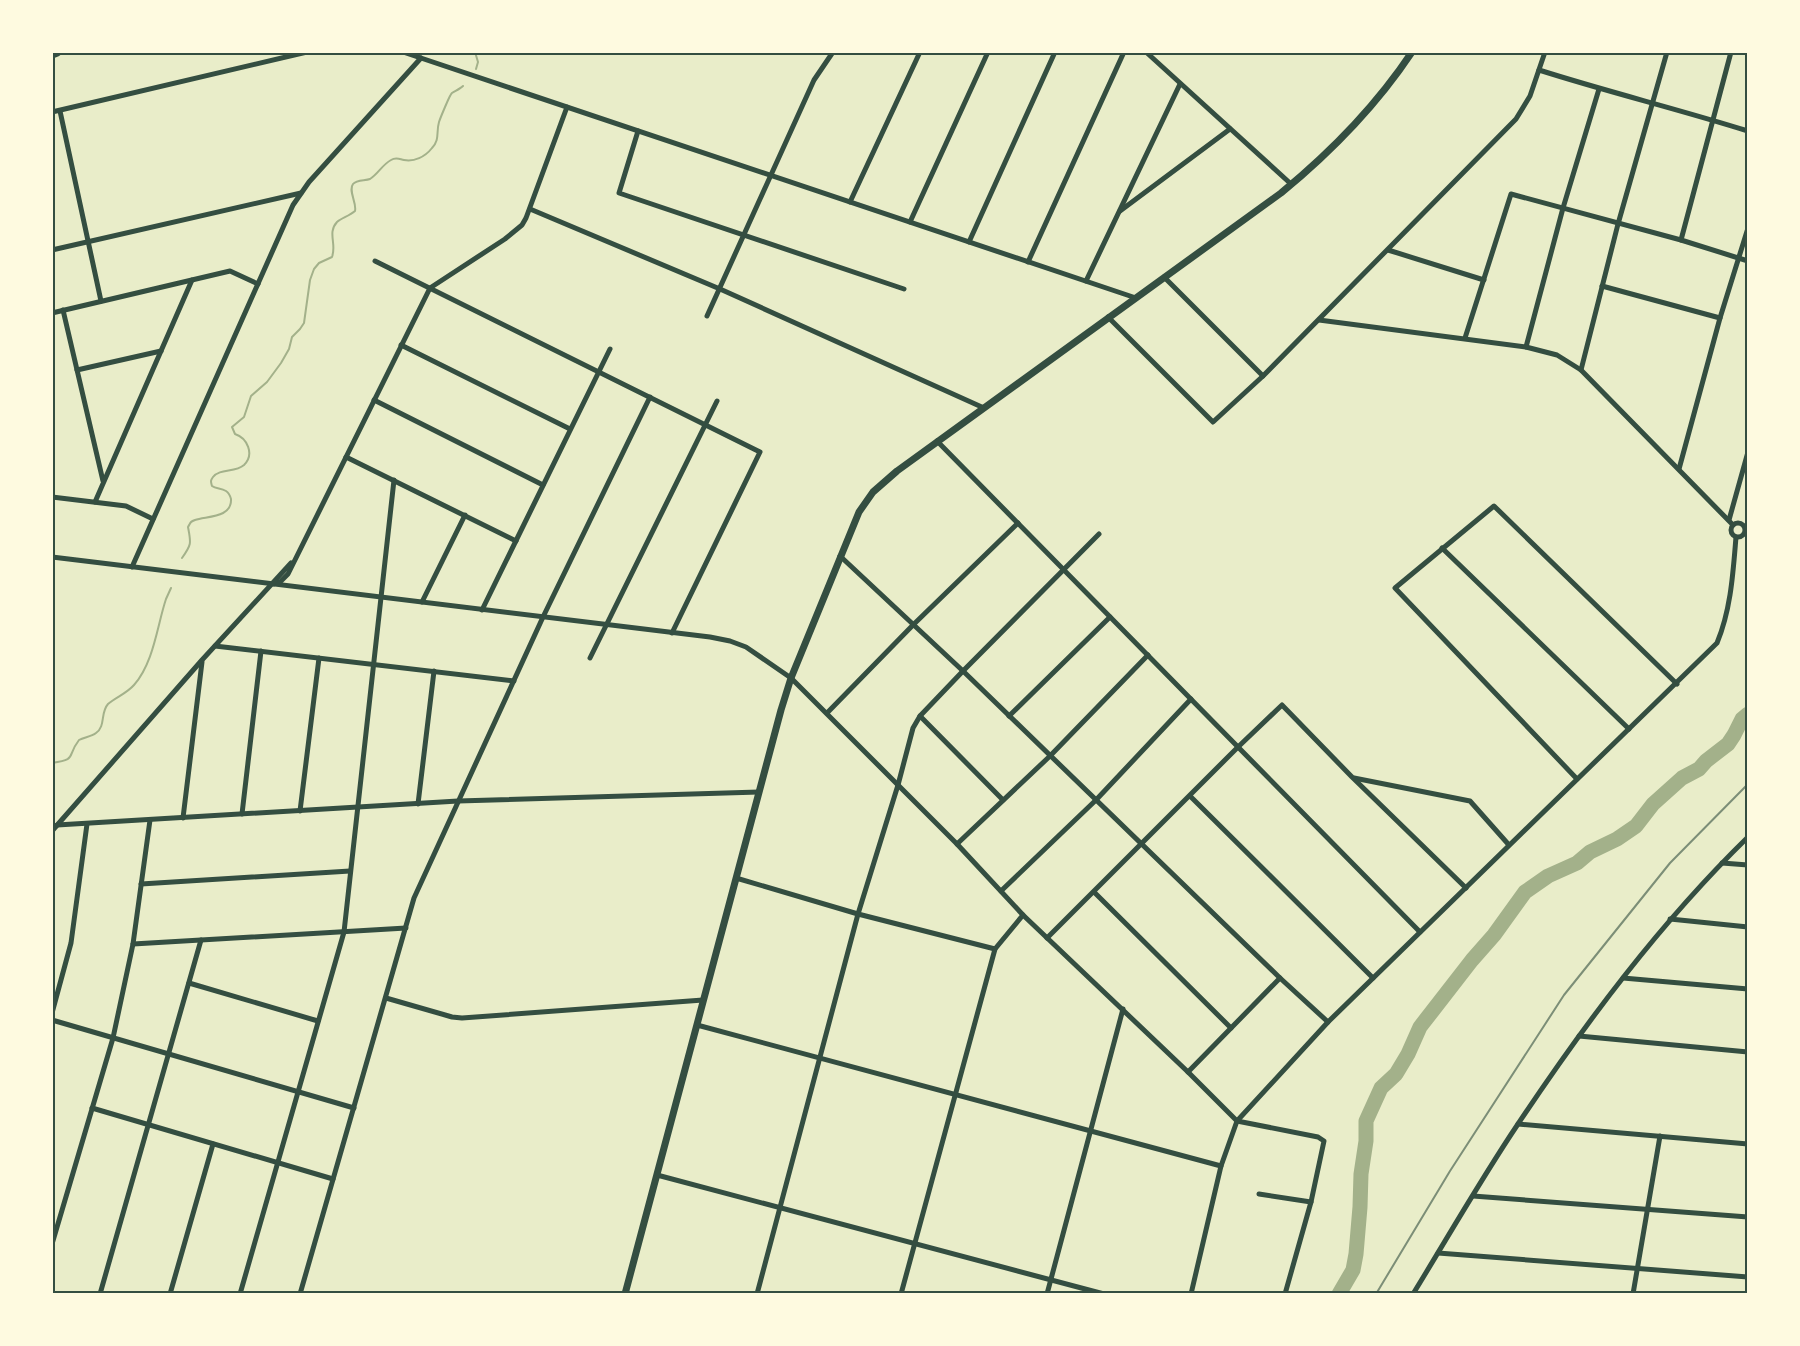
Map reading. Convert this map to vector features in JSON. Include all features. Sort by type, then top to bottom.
[{"type":"highway","points":[[52,54],[57,52]]},
{"type":"main road","points":[[625,1293],[781,710],[791,678],[859,512],[873,492],[897,471],[1136,298],[1291,184],[1320,160],[1354,126],[1388,86],[1412,52]]},
{"type":"street","points":[[52,112],[307,52]]},
{"type":"street","points":[[403,52],[1136,298]]},
{"type":"street","points":[[707,316],[814,80],[833,52]]},
{"type":"street","points":[[850,202],[920,52]]},
{"type":"street","points":[[910,222],[988,52]]},
{"type":"street","points":[[969,242],[1055,52]]},
{"type":"street","points":[[1028,262],[1124,52]]},
{"type":"street","points":[[1146,52],[1291,184]]},
{"type":"street","points":[[1108,317],[1213,422],[1319,320],[1516,119],[1527,105],[1545,52]]},
{"type":"street","points":[[1581,370],[1618,224],[1667,52]]},
{"type":"street","points":[[1681,240],[1731,52]]},
{"type":"street","points":[[132,567],[293,205],[301,193],[421,58]]},
{"type":"street","points":[[1539,70],[1748,131]]},
{"type":"street","points":[[1086,281],[1180,84]]},
{"type":"street","points":[[1526,347],[1563,208],[1599,89]]},
{"type":"street","points":[[52,831],[202,660],[297,557],[430,288],[522,225],[567,107]]},
{"type":"street","points":[[60,111],[101,301]]},
{"type":"street","points":[[1119,212],[1230,129]]},
{"type":"street","points":[[639,131],[619,193],[904,289]]},
{"type":"street","points":[[52,250],[301,193]]},
{"type":"street","points":[[1465,338],[1511,194],[1681,240],[1748,261]]},
{"type":"street","points":[[530,209],[720,289],[984,408]]},
{"type":"street","points":[[1679,469],[1720,318],[1748,228]]},
{"type":"street","points":[[1388,250],[1484,280]]},
{"type":"street","points":[[375,261],[760,452],[672,633]]},
{"type":"street","points":[[52,313],[230,271],[258,284]]},
{"type":"street","points":[[1164,277],[1263,376]]},
{"type":"street","points":[[95,502],[192,280]]},
{"type":"street","points":[[1602,286],[1720,318]]},
{"type":"street","points":[[63,310],[103,483]]},
{"type":"street","points":[[1319,320],[1465,338],[1526,347],[1557,355],[1581,370],[1733,525]]},
{"type":"street","points":[[401,345],[570,429]]},
{"type":"street","points":[[482,610],[610,349]]},
{"type":"street","points":[[77,370],[161,351]]},
{"type":"street","points":[[300,1293],[414,898],[543,617],[650,397]]},
{"type":"street","points":[[374,400],[543,485]]},
{"type":"street","points":[[590,658],[717,400]]},
{"type":"street","points":[[938,441],[1420,932]]},
{"type":"street","points":[[1729,520],[1748,452]]},
{"type":"street","points":[[346,457],[516,541]]},
{"type":"street","points":[[240,1293],[344,932],[394,480]]},
{"type":"street","points":[[52,497],[126,506],[153,519]]},
{"type":"street","points":[[1577,779],[1395,588],[1494,507],[1677,684]]},
{"type":"street","points":[[422,602],[465,515]]},
{"type":"street","points":[[827,713],[1018,523]]},
{"type":"street","points":[[1733,525],[1738,523],[1746,526],[1743,535],[1736,537]]},
{"type":"street","points":[[1191,1293],[1221,1166],[1237,1121],[1328,1022],[1717,643],[1725,624],[1732,585],[1736,537],[1731,532],[1733,525]]},
{"type":"street","points":[[756,1293],[858,914],[913,728],[920,716],[963,671],[1099,534]]},
{"type":"street","points":[[1442,548],[1629,729]]},
{"type":"street","points":[[840,556],[914,624],[1328,1022]]},
{"type":"street","points":[[52,557],[719,639],[738,644],[754,652],[791,678],[957,844],[1023,915],[1237,1121],[1318,1137],[1324,1141],[1311,1202],[1285,1293]]},
{"type":"street","points":[[1009,716],[1110,617]]},
{"type":"street","points":[[215,646],[514,681]]},
{"type":"street","points":[[242,814],[261,651]]},
{"type":"street","points":[[957,844],[1050,756],[1148,655]]},
{"type":"street","points":[[300,811],[319,658]]},
{"type":"street","points":[[183,818],[202,660]]},
{"type":"street","points":[[418,804],[434,671]]},
{"type":"street","points":[[1000,891],[1096,801],[1191,699]]},
{"type":"street","points":[[1047,938],[1282,705],[1466,888]]},
{"type":"street","points":[[920,716],[1003,800]]},
{"type":"street","points":[[1352,777],[1470,801],[1509,846]]},
{"type":"street","points":[[57,825],[458,801],[759,792]]},
{"type":"street","points":[[1190,796],[1373,978]]},
{"type":"street","points":[[53,1239],[113,1038],[133,944],[150,820]]},
{"type":"street","points":[[52,1013],[71,943],[87,824]]},
{"type":"street","points":[[1413,1293],[1518,1124],[1579,1036],[1670,920],[1748,837]]},
{"type":"street","points":[[1722,863],[1748,865]]},
{"type":"street","points":[[141,884],[350,872]]},
{"type":"street","points":[[736,878],[858,914],[995,949]]},
{"type":"street","points":[[1094,892],[1231,1028]]},
{"type":"street","points":[[901,1293],[995,949],[1023,915]]},
{"type":"street","points":[[1670,920],[1748,927]]},
{"type":"street","points":[[133,944],[406,928]]},
{"type":"street","points":[[100,1293],[201,940]]},
{"type":"street","points":[[1188,1072],[1280,978]]},
{"type":"street","points":[[1623,978],[1748,989]]},
{"type":"street","points":[[189,983],[318,1021]]},
{"type":"street","points":[[386,998],[457,1018],[704,1000]]},
{"type":"street","points":[[1047,1293],[1123,1009]]},
{"type":"street","points":[[52,1020],[354,1108]]},
{"type":"street","points":[[697,1025],[1221,1166]]},
{"type":"street","points":[[1579,1036],[1748,1052]]},
{"type":"street","points":[[92,1108],[333,1179]]},
{"type":"street","points":[[1518,1124],[1748,1144]]},
{"type":"street","points":[[1633,1293],[1660,1136]]},
{"type":"street","points":[[170,1293],[213,1144]]},
{"type":"street","points":[[657,1175],[915,1245],[1104,1293]]},
{"type":"street","points":[[1259,1194],[1311,1202]]},
{"type":"street","points":[[1473,1196],[1748,1218]]},
{"type":"street","points":[[1438,1253],[1748,1277]]},
{"type":"waterway","points":[[475,52],[478,62],[476,69]]},
{"type":"waterway","points":[[182,558],[190,543],[188,527],[191,522],[223,513],[230,505],[229,493],[212,486],[211,480],[216,474],[236,469],[247,461],[248,447],[243,439],[235,434],[232,427],[244,417],[251,396],[267,382],[281,363],[289,349],[292,337],[304,323],[310,280],[314,269],[319,263],[332,257],[334,226],[355,211],[351,190],[353,184],[370,179],[393,159],[415,159],[429,151],[436,142],[439,122],[449,98],[452,93],[463,86]]},
{"type":"waterway","points":[[52,763],[69,758],[79,740],[99,730],[108,704],[131,688],[141,676],[151,655],[171,588]]},
{"type":"waterway","points":[[1339,1294],[1353,1270],[1356,1254],[1366,1121],[1381,1088],[1396,1074],[1420,1027],[1494,935],[1525,892],[1548,876],[1577,863],[1590,852],[1617,839],[1636,826],[1653,804],[1682,778],[1699,769],[1728,744],[1742,719],[1748,714]]},
{"type":"railway","points":[[1376,1294],[1450,1171],[1564,995],[1670,863],[1748,784]]}]
